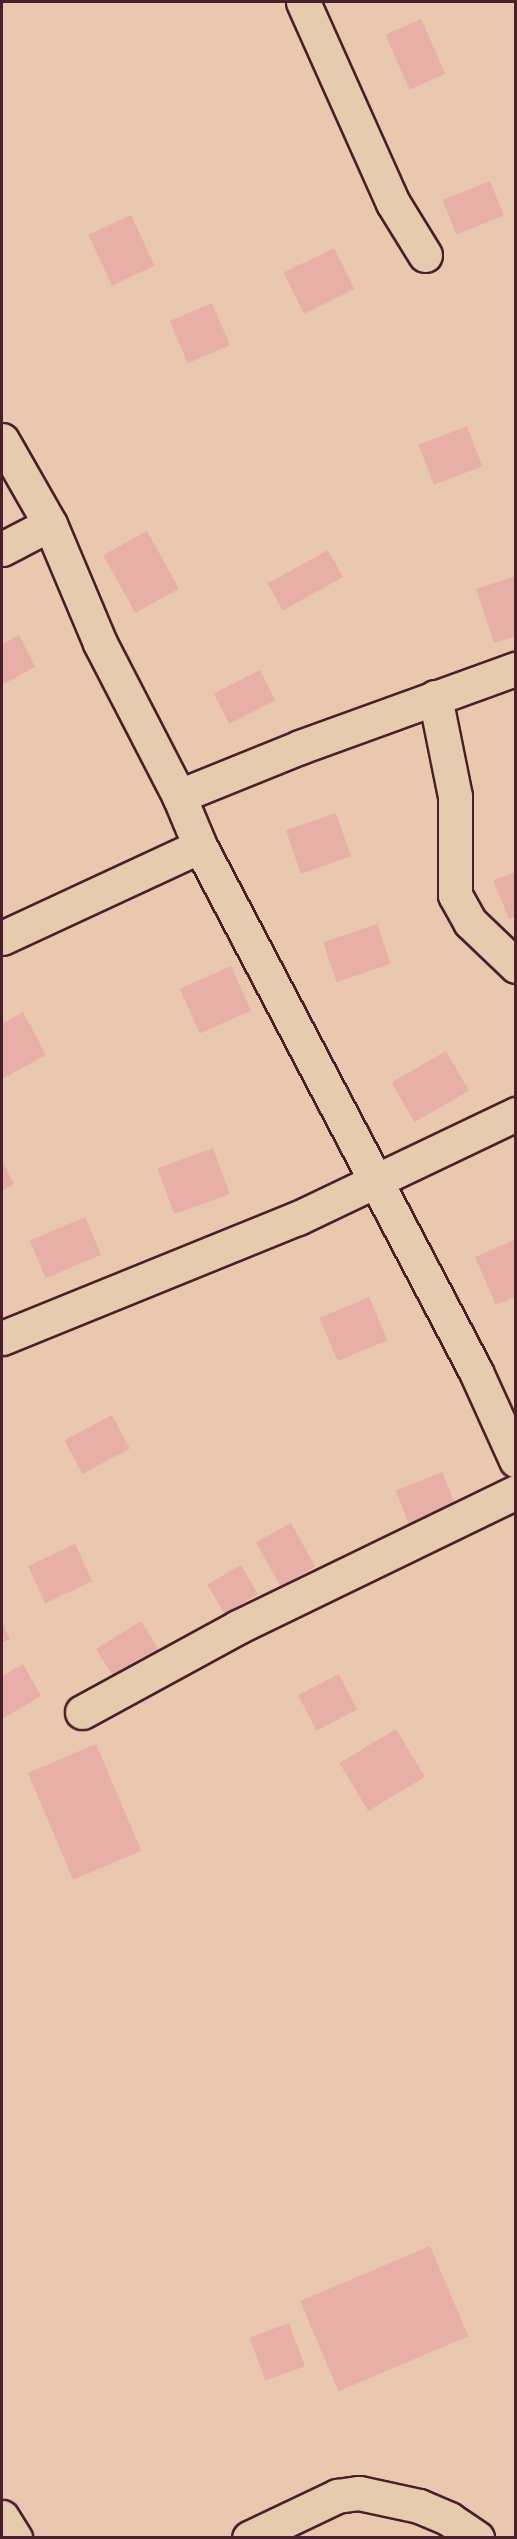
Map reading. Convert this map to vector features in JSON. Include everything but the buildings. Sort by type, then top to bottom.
[{"type":"street","points":[[303,2],[393,203],[425,255]]},
{"type":"street","points":[[2,440],[50,524],[99,643],[179,796],[200,846],[476,1372],[516,1460]]},
{"type":"street","points":[[2,549],[50,524]]},
{"type":"street","points":[[179,796],[435,697],[516,669]]},
{"type":"street","points":[[435,697],[455,796],[455,895],[470,922],[516,966]]},
{"type":"street","points":[[2,938],[200,846]]},
{"type":"street","points":[[2,1338],[376,1182],[516,1114]]},
{"type":"street","points":[[82,1712],[238,1627],[516,1492]]},
{"type":"street","points":[[249,2538],[337,2496],[359,2493],[419,2506],[449,2519],[477,2538]]},
{"type":"street","points":[[2,2517],[15,2538]]}]
